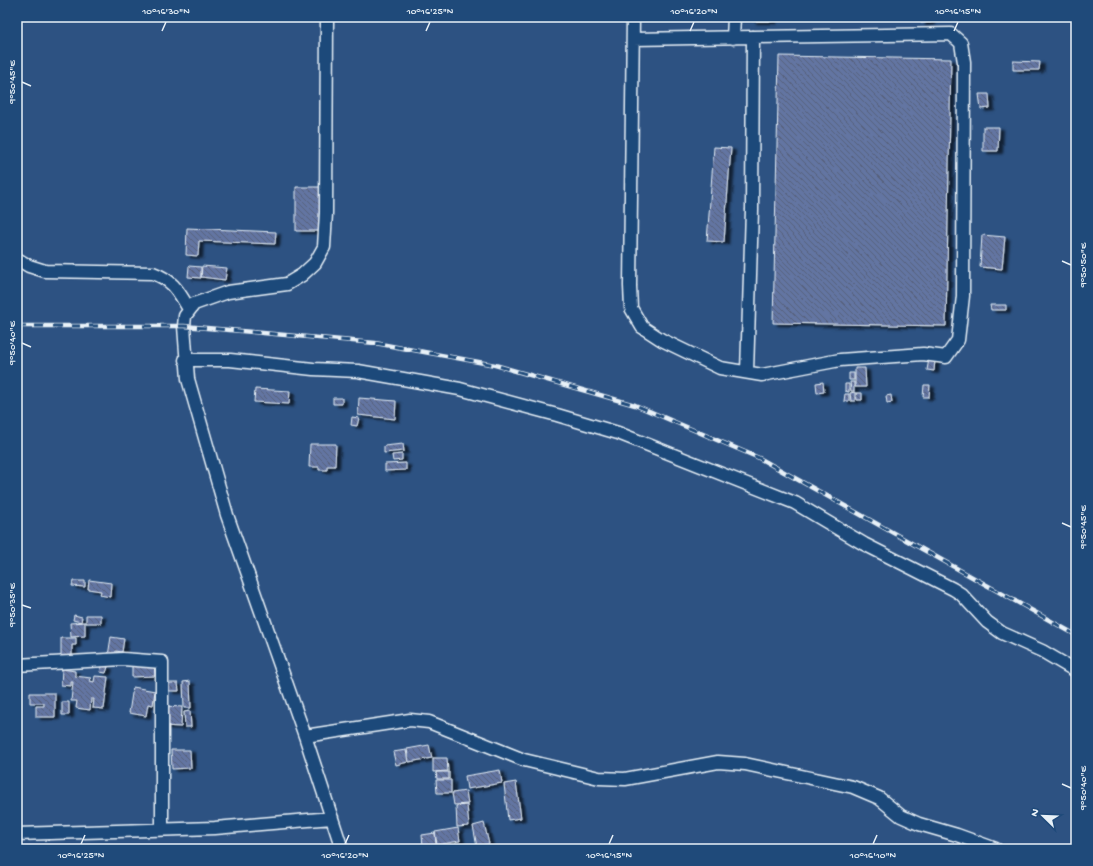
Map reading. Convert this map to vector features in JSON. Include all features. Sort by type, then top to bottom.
[{"type":"street","points":[[327,17],[326,212],[324,247],[315,263],[302,275],[287,284],[228,292],[194,304],[189,309],[185,321],[188,379],[228,516],[305,736],[342,849]]},
{"type":"street","points":[[633,17],[631,308],[642,327],[662,340],[720,368],[762,375],[840,360],[923,354],[946,357],[958,340],[964,296],[964,62],[961,43],[951,34],[633,39]]},
{"type":"street","points":[[733,38],[734,17]]},
{"type":"street","points":[[748,372],[753,37]]},
{"type":"street","points":[[17,259],[29,266],[45,271],[153,273],[166,278],[177,289],[189,309]]},
{"type":"street","points":[[186,360],[230,360],[313,369],[358,371],[423,381],[495,397],[618,433],[795,503],[864,544],[953,589],[961,594],[987,622],[1002,633],[1042,651],[1076,671]]},
{"type":"street","points":[[17,665],[123,659],[162,662],[162,829]]},
{"type":"street","points":[[305,736],[410,720],[429,722],[524,760],[599,778],[625,779],[718,762],[745,764],[853,787],[879,798],[901,816],[918,824],[957,835],[996,849]]},
{"type":"street","points":[[17,834],[215,828],[332,818]]},
{"type":"building","points":[[752,17],[772,17],[772,21],[752,21]]},
{"type":"building","points":[[921,17],[931,17],[931,22],[921,23]]},
{"type":"building","points":[[779,56],[951,59],[946,326],[773,323]]},
{"type":"building","points":[[1013,61],[1040,62],[1039,70],[1013,70]]},
{"type":"building","points":[[979,94],[989,94],[990,108],[981,109]]},
{"type":"building","points":[[983,127],[999,127],[998,151],[983,151]]},
{"type":"building","points":[[714,147],[731,148],[724,242],[707,241]]},
{"type":"building","points":[[296,187],[321,187],[320,231],[296,231]]},
{"type":"building","points":[[187,228],[276,232],[275,244],[199,241],[198,256],[186,255]]},
{"type":"building","points":[[982,235],[1005,237],[1002,269],[980,267]]},
{"type":"building","points":[[189,266],[201,267],[201,278],[188,277]]},
{"type":"building","points":[[202,266],[227,268],[225,280],[201,277]]},
{"type":"building","points":[[990,305],[1006,305],[1006,310],[991,310]]},
{"type":"building","points":[[929,359],[935,360],[934,371],[927,370]]},
{"type":"building","points":[[855,368],[865,368],[866,387],[855,387]]},
{"type":"building","points":[[849,373],[854,373],[854,380],[849,380]]},
{"type":"building","points":[[823,382],[824,392],[817,393],[816,383]]},
{"type":"building","points":[[850,382],[854,382],[854,391],[851,391]]},
{"type":"building","points":[[845,384],[849,384],[849,392],[845,391]]},
{"type":"building","points":[[924,385],[930,385],[929,397],[923,397]]},
{"type":"building","points":[[255,389],[290,391],[289,404],[254,402]]},
{"type":"building","points":[[855,392],[855,401],[851,401],[850,393]]},
{"type":"building","points":[[856,393],[862,393],[862,400],[857,400]]},
{"type":"building","points":[[845,394],[849,394],[849,401],[844,401]]},
{"type":"building","points":[[891,395],[892,402],[887,403],[886,396]]},
{"type":"building","points":[[333,398],[342,398],[342,404],[333,404]]},
{"type":"building","points":[[359,398],[396,401],[395,419],[358,415]]},
{"type":"building","points":[[352,417],[359,418],[357,426],[351,425]]},
{"type":"building","points":[[310,444],[336,444],[335,466],[327,466],[327,470],[319,470],[319,467],[309,467]]},
{"type":"building","points":[[403,444],[404,451],[384,453],[384,446]]},
{"type":"building","points":[[402,454],[402,460],[393,461],[392,455]]},
{"type":"building","points":[[406,463],[406,470],[385,471],[385,464]]},
{"type":"building","points":[[89,580],[111,583],[110,597],[100,595],[101,591],[88,589]]},
{"type":"building","points":[[73,581],[85,581],[85,587],[72,586]]},
{"type":"building","points":[[74,615],[82,617],[81,622],[73,620]]},
{"type":"building","points":[[86,615],[101,615],[101,623],[86,623]]},
{"type":"building","points":[[85,622],[85,636],[71,637],[70,623]]},
{"type":"building","points":[[111,637],[124,639],[122,652],[116,651],[115,657],[108,656]]},
{"type":"building","points":[[61,638],[76,638],[76,645],[72,645],[72,661],[61,661]]},
{"type":"building","points":[[154,664],[155,676],[132,677],[132,665]]},
{"type":"building","points":[[102,665],[108,667],[106,673],[100,672]]},
{"type":"building","points":[[62,669],[75,671],[75,676],[91,678],[90,681],[94,682],[95,676],[108,677],[104,709],[93,708],[94,699],[91,699],[90,710],[76,708],[77,701],[71,701],[73,682],[71,682],[71,686],[61,685]]},
{"type":"building","points":[[190,681],[191,708],[184,708],[183,682]]},
{"type":"building","points":[[169,683],[178,683],[179,691],[169,691]]},
{"type":"building","points":[[133,687],[155,691],[153,705],[148,704],[146,716],[129,713]]},
{"type":"building","points":[[30,693],[55,693],[55,717],[36,717],[36,706],[44,706],[44,703],[30,703]]},
{"type":"building","points":[[62,702],[69,702],[69,715],[62,715]]},
{"type":"building","points":[[164,706],[182,707],[181,727],[163,726]]},
{"type":"building","points":[[190,711],[191,727],[185,727],[184,712]]},
{"type":"building","points":[[429,745],[432,758],[409,762],[407,749]]},
{"type":"building","points":[[171,750],[190,750],[191,768],[172,769]]},
{"type":"building","points":[[406,750],[408,762],[396,765],[393,752]]},
{"type":"building","points":[[433,758],[447,758],[448,771],[433,772]]},
{"type":"building","points":[[500,770],[502,783],[467,789],[465,776]]},
{"type":"building","points":[[436,772],[449,772],[449,779],[437,779]]},
{"type":"building","points":[[436,780],[451,780],[451,793],[437,793]]},
{"type":"building","points":[[516,782],[521,818],[508,820],[504,784]]},
{"type":"building","points":[[466,791],[468,804],[454,805],[452,793]]},
{"type":"building","points":[[467,805],[469,826],[457,827],[456,806]]},
{"type":"building","points":[[484,823],[489,844],[477,847],[473,826]]},
{"type":"building","points":[[458,828],[460,841],[437,845],[435,832]]},
{"type":"building","points":[[435,833],[436,845],[423,847],[422,835]]},
{"type":"building","points":[[491,846],[491,849],[477,849],[477,847]]},
{"type":"railway","points":[[17,326],[184,326],[375,343],[495,365],[635,405],[759,458],[1076,635]]}]
